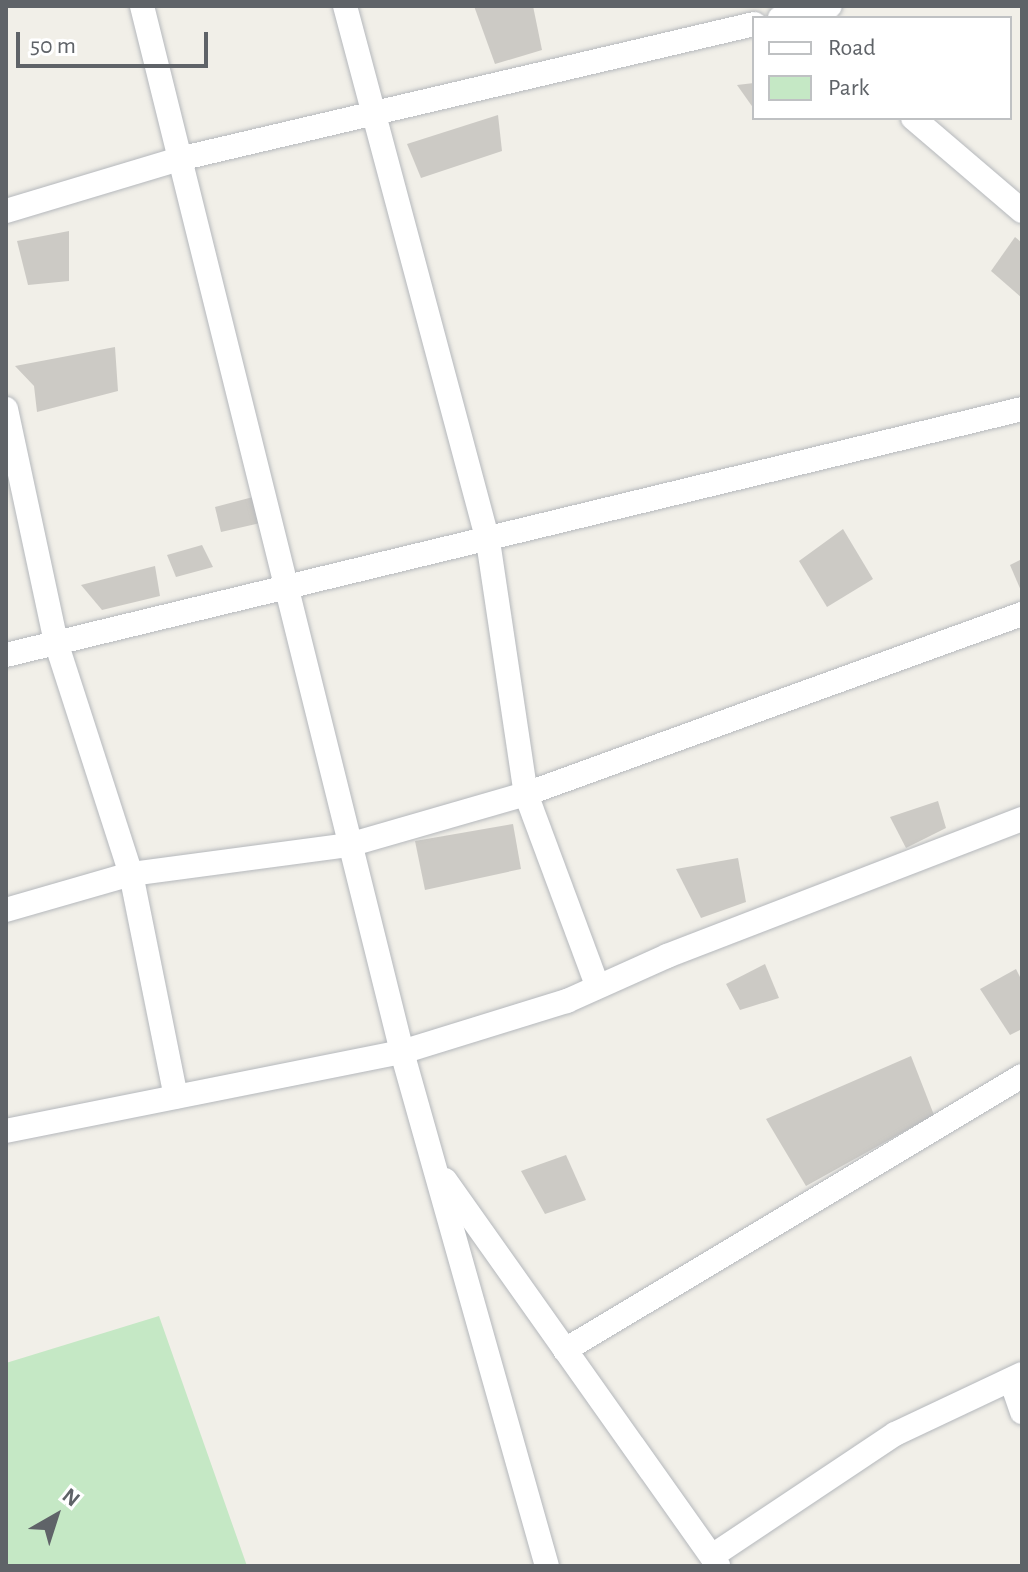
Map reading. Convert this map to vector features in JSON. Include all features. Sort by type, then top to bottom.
[{"type":"street","points":[[142,6],[402,1052],[547,1566]]},
{"type":"street","points":[[345,6],[488,541],[526,794],[597,985]]},
{"type":"street","points":[[788,16],[813,10]]},
{"type":"street","points":[[6,211],[179,159],[752,24]]},
{"type":"street","points":[[915,120],[1022,211]]},
{"type":"street","points":[[6,409],[56,642],[131,874],[176,1097]]},
{"type":"street","points":[[6,655],[287,586],[488,541],[1022,409]]},
{"type":"street","points":[[6,910],[131,874],[349,845],[526,794],[1022,614]]},
{"type":"street","points":[[6,1131],[402,1052],[567,1001],[597,985],[1022,819]]},
{"type":"street","points":[[565,1350],[1022,1076]]},
{"type":"street","points":[[434,1165],[715,1561],[895,1434],[1016,1377],[1022,1412]]},
{"type":"green space","points":[[159,1316],[247,1566],[6,1566],[6,1363]]},
{"type":"building","points":[[474,6],[533,6],[542,50],[495,64]]},
{"type":"building","points":[[752,83],[752,106],[737,85]]},
{"type":"building","points":[[498,115],[502,151],[421,178],[407,144]]},
{"type":"building","points":[[69,231],[69,281],[28,285],[17,241]]},
{"type":"building","points":[[1015,237],[1022,243],[1022,298],[991,271]]},
{"type":"building","points":[[115,347],[118,391],[37,412],[34,386],[15,366]]},
{"type":"building","points":[[253,497],[260,523],[221,532],[215,507]]},
{"type":"building","points":[[843,529],[873,579],[827,607],[799,561]]},
{"type":"building","points":[[202,545],[213,567],[176,577],[167,555]]},
{"type":"building","points":[[1022,559],[1022,593],[1010,565]]},
{"type":"building","points":[[155,566],[160,596],[102,610],[81,585]]},
{"type":"building","points":[[938,801],[946,828],[906,848],[890,817]]},
{"type":"building","points":[[513,824],[521,869],[425,890],[415,841]]},
{"type":"building","points":[[738,858],[746,902],[701,918],[676,869]]},
{"type":"building","points":[[765,964],[779,998],[740,1010],[726,984]]},
{"type":"building","points":[[1016,969],[1022,981],[1022,1029],[1010,1035],[980,989]]},
{"type":"building","points":[[911,1056],[934,1115],[806,1186],[766,1119]]},
{"type":"building","points":[[566,1155],[586,1200],[545,1214],[521,1171]]}]
